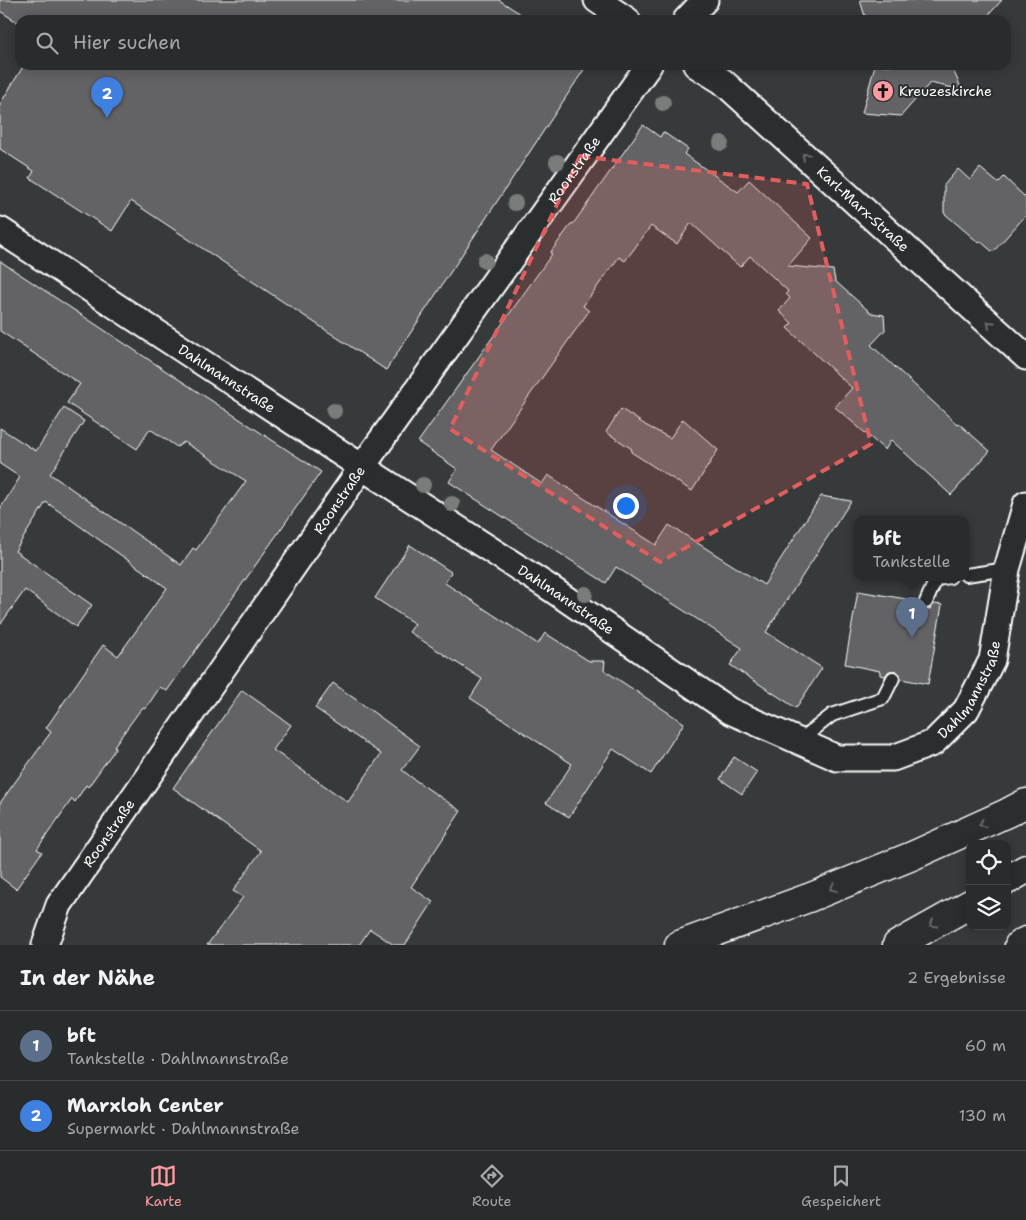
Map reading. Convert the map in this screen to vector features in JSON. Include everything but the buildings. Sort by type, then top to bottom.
[{"type":"highway","points":[[679,945],[811,897],[912,856],[1026,803]]},
{"type":"highway","points":[[1011,878],[1026,869]]},
{"type":"highway","points":[[897,945],[966,906]]},
{"type":"highway","points":[[1019,945],[1026,941]]},
{"type":"street","points":[[597,0],[619,15]]},
{"type":"street","points":[[691,15],[705,0]]},
{"type":"street","name":"Roonstraße","points":[[45,945],[59,905],[362,467],[645,70]]},
{"type":"street","name":"Karl-Marx-Straße","points":[[704,70],[722,81],[1026,357]]},
{"type":"street","name":"Dahlmannstraße","points":[[0,230],[550,588],[730,711],[837,758],[893,758],[933,743],[966,710],[992,660],[1008,569],[1026,504]]},
{"type":"lane","points":[[969,575],[1008,569]]},
{"type":"lane","points":[[926,602],[935,581]]},
{"type":"lane","points":[[799,741],[832,714],[884,698],[893,678]]},
{"type":"highlighted area","points":[[580,156],[807,184],[871,444],[660,562],[450,429]]},
{"type":"place","name":"Kreuzeskirche","points":[[883,91]]},
{"type":"place","name":"Marxloh Center","points":[[107,118]]},
{"type":"place","name":"bft","points":[[912,638]]}]
